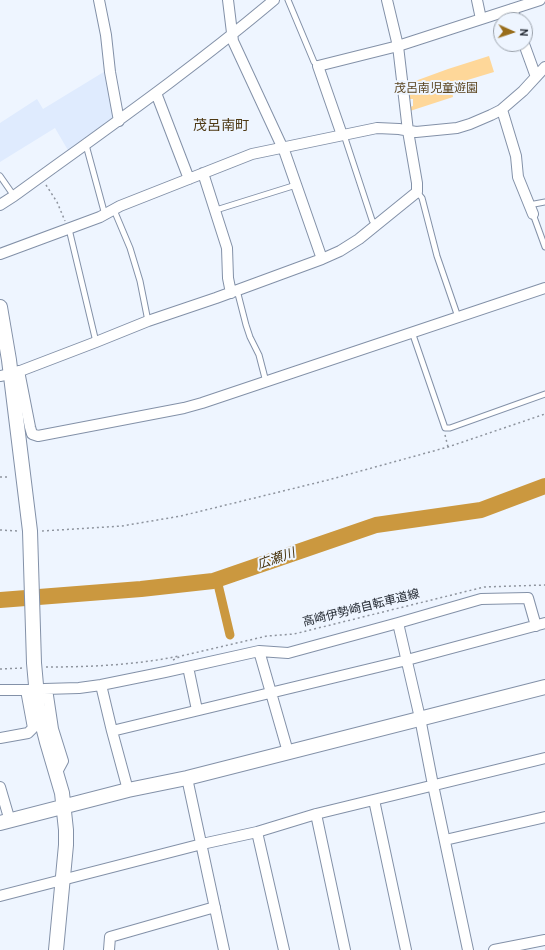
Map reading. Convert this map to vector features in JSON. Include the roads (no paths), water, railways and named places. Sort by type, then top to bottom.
[{"type":"street","points":[[99,0],[119,122]]},
{"type":"street","points":[[228,0],[231,36],[282,148],[322,259]]},
{"type":"street","points":[[0,205],[119,122],[231,36],[274,0]]},
{"type":"street","points":[[10,374],[148,321],[234,292],[322,259],[350,245],[376,226],[417,192],[398,46],[387,0]]},
{"type":"street","points":[[477,0],[481,19]]},
{"type":"street","points":[[343,135],[318,66],[398,46],[540,0]]},
{"type":"street","points":[[527,52],[536,77]]},
{"type":"street","points":[[0,254],[69,230],[105,215],[120,206],[252,154],[377,128],[400,128],[416,132],[457,128],[481,120],[501,110],[523,91],[545,67]]},
{"type":"street","points":[[156,93],[189,179]]},
{"type":"street","points":[[501,110],[503,112],[516,156],[518,177],[531,210]]},
{"type":"street","points":[[203,173],[227,248],[228,278],[234,292]]},
{"type":"street","points":[[10,374],[32,434],[38,436],[184,408],[545,288]]},
{"type":"street","points":[[0,307],[31,532],[34,666],[38,707],[46,742],[62,793],[64,807],[66,845],[56,950]]},
{"type":"street","points":[[56,774],[63,761],[54,729],[46,689],[79,688],[100,685],[259,651],[288,653],[398,623],[481,598],[528,598],[541,624],[407,660],[112,731]]},
{"type":"street","points":[[398,623],[420,718],[468,950]]},
{"type":"street","points":[[259,651],[288,752]]},
{"type":"street","points":[[188,667],[197,710]]},
{"type":"street","points":[[100,685],[128,790]]},
{"type":"street","points":[[0,787],[5,822],[128,790],[188,778],[545,687]]},
{"type":"street","points":[[0,690],[28,690],[33,728],[28,733],[0,738]]},
{"type":"street","points":[[0,896],[202,844],[257,832],[316,814],[545,758]]},
{"type":"street","points":[[188,778],[224,950]]},
{"type":"street","points":[[374,800],[406,950]]},
{"type":"street","points":[[316,814],[345,950]]},
{"type":"street","points":[[445,840],[545,817]]},
{"type":"street","points":[[257,832],[284,950]]},
{"type":"street","points":[[109,950],[110,937],[215,907]]},
{"type":"street","points":[[494,950],[545,940]]},
{"type":"lane","points":[[288,0],[314,62],[318,66]]},
{"type":"lane","points":[[343,135],[372,220],[376,226]]},
{"type":"lane","points":[[86,145],[105,215]]},
{"type":"lane","points":[[0,176],[14,196]]},
{"type":"lane","points":[[216,210],[296,185]]},
{"type":"lane","points":[[417,192],[422,198],[437,256],[458,317]]},
{"type":"lane","points":[[545,202],[531,210],[545,247]]},
{"type":"lane","points":[[114,210],[130,248],[140,282],[148,321]]},
{"type":"lane","points":[[69,230],[96,342]]},
{"type":"lane","points":[[234,292],[250,336],[259,355],[266,382]]},
{"type":"lane","points":[[412,332],[445,428],[450,428],[545,394]]},
{"type":"waterway","name":"広瀬川","points":[[0,600],[141,589],[213,581],[376,525],[481,510],[545,486]]},
{"type":"waterway","points":[[217,580],[230,635]]},
{"type":"district","name":"茂呂南町","points":[[221,126]]},
{"type":"park label","name":"茂呂南児童遊園","points":[[436,88]]}]
